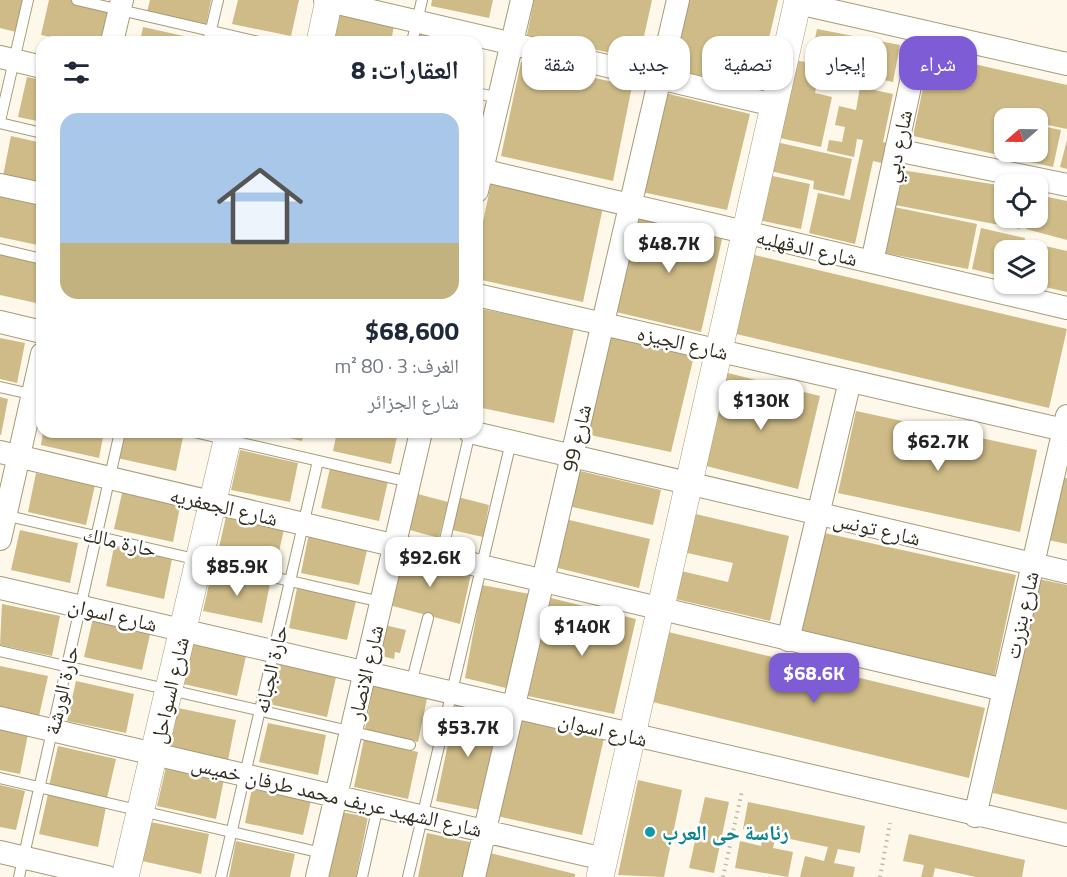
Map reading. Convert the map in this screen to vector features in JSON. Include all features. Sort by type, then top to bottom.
[{"type":"street","points":[[321,36],[328,0],[478,36]]},
{"type":"street","points":[[483,141],[488,95],[511,44],[522,0]]},
{"type":"street","name":"شارع 99","points":[[670,36],[678,0]]},
{"type":"street","points":[[602,868],[630,735],[798,2],[1067,63]]},
{"type":"street","points":[[113,36],[121,5]]},
{"type":"street","name":"شارع دبي","points":[[872,262],[922,31]]},
{"type":"street","points":[[483,37],[608,66]]},
{"type":"street","points":[[7,59],[36,66]]},
{"type":"street","points":[[690,85],[774,105]]},
{"type":"street","name":"شارع 99","points":[[474,877],[657,90]]},
{"type":"street","points":[[896,150],[1067,184]]},
{"type":"street","name":"شارع الدقهليه","points":[[483,178],[631,205],[1067,308]]},
{"type":"street","points":[[0,185],[36,193]]},
{"type":"street","name":"شارع الجيزه","points":[[483,296],[850,381],[1065,422]]},
{"type":"street","points":[[0,322],[36,331]]},
{"type":"street","points":[[788,640],[850,381]]},
{"type":"street","points":[[0,539],[9,455],[36,397]]},
{"type":"street","name":"شارع بنزرت","points":[[975,816],[1065,422]]},
{"type":"street","name":"شارع تونس","points":[[483,435],[1067,572]]},
{"type":"street","name":"شارع السواحل","points":[[125,877],[228,438]]},
{"type":"street","name":"شارع الانصار","points":[[317,877],[420,438]]},
{"type":"street","name":"شارع الجعفريه","points":[[9,455],[1004,690]]},
{"type":"street","name":"شارع اسوان","points":[[0,588],[975,816],[1067,835]]},
{"type":"street","name":"شارع الشهيد عريف محمد طرفان خميس","points":[[0,718],[485,831],[602,868]]},
{"type":"street","points":[[0,852],[21,867],[107,877]]},
{"type":"lane","points":[[28,0],[7,59],[0,122],[36,131]]},
{"type":"lane","points":[[77,0],[121,5],[209,36],[218,0]]},
{"type":"lane","points":[[0,249],[36,258]]},
{"type":"lane","points":[[0,387],[36,395]]},
{"type":"lane","name":"حارة الورشة","points":[[21,867],[119,438]]},
{"type":"lane","points":[[235,438],[318,461],[409,482]]},
{"type":"lane","points":[[441,557],[469,438]]},
{"type":"lane","points":[[408,877],[511,442]]},
{"type":"lane","name":"حارة الجبانه","points":[[221,877],[318,461]]},
{"type":"lane","name":"حارة مالك","points":[[3,514],[381,602]]},
{"type":"lane","points":[[411,684],[428,618]]},
{"type":"lane","points":[[0,651],[410,745]]},
{"type":"lane","points":[[0,778],[322,853]]},
{"type":"lane","points":[[362,877],[378,806]]},
{"type":"path","points":[[723,877],[742,791]]},
{"type":"path","points":[[880,877],[890,823]]},
{"type":"building","points":[[0,0],[23,0],[16,32],[0,28]]},
{"type":"building","points":[[49,0],[72,0],[108,8],[102,36],[41,35]]},
{"type":"building","points":[[150,0],[211,0],[206,25],[147,12]]},
{"type":"building","points":[[238,0],[299,0],[291,36],[232,24]]},
{"type":"building","points":[[432,0],[493,0],[489,18],[431,6]]},
{"type":"building","points":[[534,0],[652,0],[644,36],[608,36],[608,52],[596,50],[596,36],[527,35]]},
{"type":"building","points":[[688,0],[778,0],[770,36],[702,36],[702,76],[690,73],[690,36],[680,36]]},
{"type":"building","points":[[336,12],[394,25],[392,36],[331,36]]},
{"type":"building","points":[[143,27],[184,36],[141,36]]},
{"type":"building","points":[[420,27],[454,36],[418,36]]},
{"type":"building","points":[[817,29],[853,36],[816,36]]},
{"type":"building","points":[[887,42],[899,45],[893,82],[887,81]]},
{"type":"building","points":[[793,60],[805,62],[805,90],[816,90],[815,93],[832,97],[821,147],[775,137],[784,90],[793,90]]},
{"type":"building","points":[[521,62],[522,90],[596,90],[596,78],[608,81],[608,90],[631,90],[613,181],[501,156]]},
{"type":"building","points":[[977,65],[1067,85],[1067,129],[1048,125],[1048,108],[994,108],[994,154],[913,136],[923,90],[977,90]]},
{"type":"building","points":[[27,77],[36,79],[36,121],[18,117]]},
{"type":"building","points":[[859,90],[893,94],[883,142],[890,144],[886,164],[873,161],[855,244],[809,233],[818,193],[850,200],[863,140],[857,139],[854,157],[827,151],[829,140],[842,142],[845,127],[835,125],[839,106],[856,110]]},
{"type":"building","points":[[665,93],[750,114],[727,210],[642,192]]},
{"type":"building","points":[[1048,127],[1061,130],[1053,167],[1030,162],[1048,162]]},
{"type":"building","points":[[11,136],[36,142],[36,184],[3,176]]},
{"type":"building","points":[[1067,140],[1067,169],[1060,167]]},
{"type":"building","points":[[776,142],[852,159],[844,196],[813,189],[814,181],[770,171]]},
{"type":"building","points":[[901,170],[994,184],[994,224],[895,205]]},
{"type":"building","points":[[768,175],[810,184],[801,229],[758,220]]},
{"type":"building","points":[[491,183],[603,207],[583,302],[483,280],[483,222]]},
{"type":"building","points":[[0,196],[36,204],[36,245],[0,237]]},
{"type":"building","points":[[1048,197],[1067,201],[1067,240],[1026,229],[1048,228]]},
{"type":"building","points":[[894,207],[977,224],[968,269],[885,253]]},
{"type":"building","points":[[638,215],[723,235],[701,332],[616,312]]},
{"type":"building","points":[[981,228],[1025,238],[1025,240],[994,240],[994,274],[972,269]]},
{"type":"building","points":[[1048,247],[1067,251],[1067,292],[1048,288]]},
{"type":"building","points":[[0,253],[36,261],[36,303],[0,295]]},
{"type":"building","points":[[750,254],[1067,329],[1049,408],[732,333]]},
{"type":"building","points":[[483,309],[574,328],[554,423],[483,408]]},
{"type":"building","points":[[609,335],[694,356],[671,452],[585,434]]},
{"type":"building","points":[[0,338],[25,343],[17,383],[0,379]]},
{"type":"building","points":[[724,372],[820,396],[798,489],[702,465]]},
{"type":"building","points":[[0,397],[8,399],[1,435],[0,435]]},
{"type":"building","points":[[856,411],[1037,450],[1020,532],[838,493]]},
{"type":"building","points":[[42,438],[103,438],[99,458],[41,445]]},
{"type":"building","points":[[122,438],[183,438],[176,471],[117,458]]},
{"type":"building","points":[[336,438],[397,438],[391,464],[333,451]]},
{"type":"building","points":[[240,450],[298,463],[290,502],[231,490]]},
{"type":"building","points":[[330,468],[388,481],[379,521],[321,508]]},
{"type":"building","points":[[576,470],[661,490],[653,525],[568,506]]},
{"type":"building","points":[[36,473],[95,485],[86,525],[28,512]]},
{"type":"building","points":[[1060,477],[1067,478],[1067,544],[1048,540]]},
{"type":"building","points":[[123,489],[181,502],[173,542],[114,529]]},
{"type":"building","points":[[414,493],[448,502],[439,538],[406,529]]},
{"type":"building","points":[[458,497],[489,505],[483,537],[452,530]]},
{"type":"building","points":[[227,512],[285,525],[276,565],[218,552]]},
{"type":"building","points":[[687,512],[789,536],[770,621],[671,598],[677,570],[728,582],[733,563],[678,551]]},
{"type":"building","points":[[565,519],[650,539],[639,588],[554,567]]},
{"type":"building","points":[[20,530],[78,543],[70,583],[11,570]]},
{"type":"building","points":[[820,532],[1016,575],[994,678],[798,636]]},
{"type":"building","points":[[309,533],[368,546],[359,585],[301,573]]},
{"type":"building","points":[[114,547],[172,559],[164,599],[106,586]]},
{"type":"building","points":[[397,554],[472,569],[460,624],[389,605]]},
{"type":"building","points":[[212,571],[270,584],[262,623],[203,611]]},
{"type":"building","points":[[1039,579],[1067,585],[1067,810],[993,793]]},
{"type":"building","points":[[482,585],[530,594],[510,689],[465,678]]},
{"type":"building","points":[[297,588],[356,601],[347,640],[289,628]]},
{"type":"building","points":[[551,598],[636,619],[614,714],[528,696]]},
{"type":"building","points":[[2,604],[60,616],[52,656],[0,645]]},
{"type":"building","points":[[93,618],[151,630],[142,670],[84,657]]},
{"type":"building","points":[[380,624],[406,630],[400,653],[395,652],[394,659],[373,654]]},
{"type":"building","points":[[660,630],[985,708],[969,778],[644,700]]},
{"type":"building","points":[[187,643],[246,656],[237,696],[179,683]]},
{"type":"building","points":[[277,664],[336,677],[327,717],[269,704]]},
{"type":"building","points":[[0,666],[48,676],[39,716],[0,707]]},
{"type":"building","points":[[76,681],[134,694],[126,733],[67,721]]},
{"type":"building","points":[[374,682],[428,694],[418,742],[365,729]]},
{"type":"building","points":[[456,706],[500,715],[480,810],[436,801]]},
{"type":"building","points":[[178,708],[236,720],[228,760],[170,747]]},
{"type":"building","points":[[519,718],[604,738],[582,835],[497,816]]},
{"type":"building","points":[[268,723],[326,735],[318,775],[259,762]]},
{"type":"building","points":[[0,728],[28,734],[20,774],[0,770]]},
{"type":"building","points":[[364,739],[418,752],[408,799],[354,787]]},
{"type":"building","points":[[58,746],[116,759],[107,798],[49,786]]},
{"type":"building","points":[[166,767],[224,779],[216,819],[157,806]]},
{"type":"building","name":"رئاسة حى العرب","points":[[638,780],[682,790],[664,877],[618,875]]},
{"type":"building","points":[[253,783],[312,796],[303,835],[245,823]]},
{"type":"building","points":[[0,785],[25,791],[16,830],[0,827]]},
{"type":"building","points":[[48,794],[106,807],[98,847],[39,834]]},
{"type":"building","points":[[705,797],[729,802],[714,873],[689,868]]},
{"type":"building","points":[[748,802],[865,826],[860,853],[838,849],[834,863],[855,867],[853,877],[800,877],[805,856],[824,861],[828,847],[776,836],[773,848],[793,852],[788,877],[735,868],[740,841],[761,846],[764,833],[743,829]]},
{"type":"building","points":[[336,811],[368,817],[356,877],[322,877]]},
{"type":"building","points":[[151,822],[209,834],[201,874],[142,861]]},
{"type":"building","points":[[427,833],[474,843],[467,877],[418,877]]},
{"type":"building","points":[[909,834],[1025,860],[1022,877],[976,877],[935,868],[933,877],[921,877],[924,865],[903,861]]},
{"type":"building","points":[[236,841],[295,854],[290,877],[229,877]]},
{"type":"building","points":[[490,853],[575,874],[575,877],[485,877]]},
{"type":"place","name":"رئاسة حى العرب","points":[[650,832]]}]
